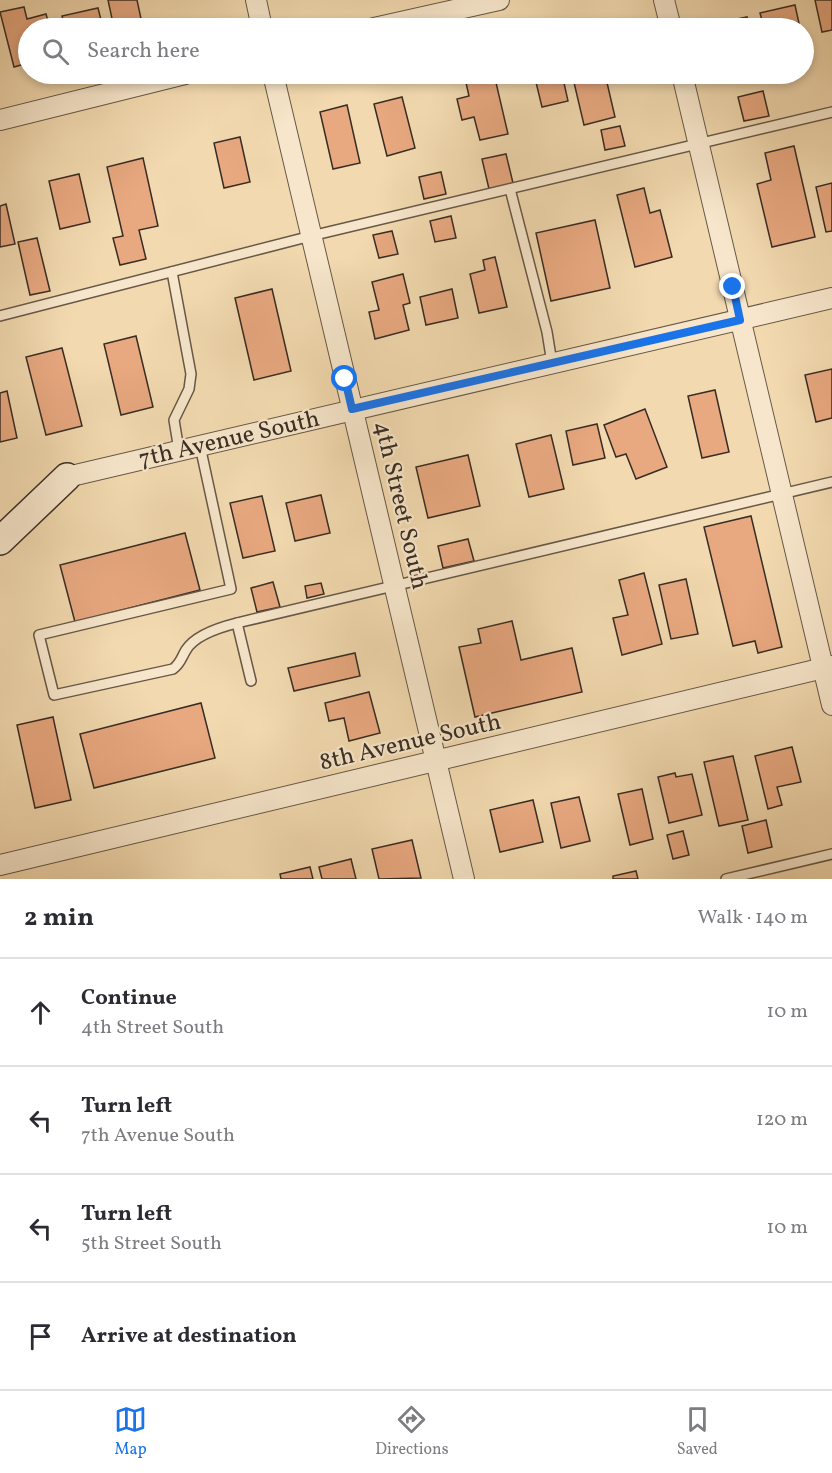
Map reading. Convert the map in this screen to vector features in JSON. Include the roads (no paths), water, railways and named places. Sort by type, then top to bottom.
[{"type":"street","points":[[255,0],[260,18]]},
{"type":"street","points":[[419,18],[499,0]]},
{"type":"street","points":[[664,0],[668,18]]},
{"type":"street","points":[[0,120],[145,84]]},
{"type":"street","name":"4th Street South","points":[[275,84],[464,879]]},
{"type":"street","points":[[684,84],[782,494],[828,667],[832,705]]},
{"type":"street","name":"7th Avenue South","points":[[0,541],[68,477],[832,298]]},
{"type":"street","name":"8th Avenue South","points":[[0,865],[828,667]]},
{"type":"lane","points":[[0,316],[312,236],[832,112]]},
{"type":"lane","points":[[510,189],[547,332],[552,363]]},
{"type":"lane","points":[[172,272],[191,374],[189,389],[174,420],[179,450]]},
{"type":"lane","points":[[200,446],[231,589],[39,635],[54,694],[173,669],[180,664],[186,650],[194,640],[237,622],[832,482]]},
{"type":"lane","points":[[237,622],[250,681]]},
{"type":"lane","points":[[726,879],[832,854]]}]
